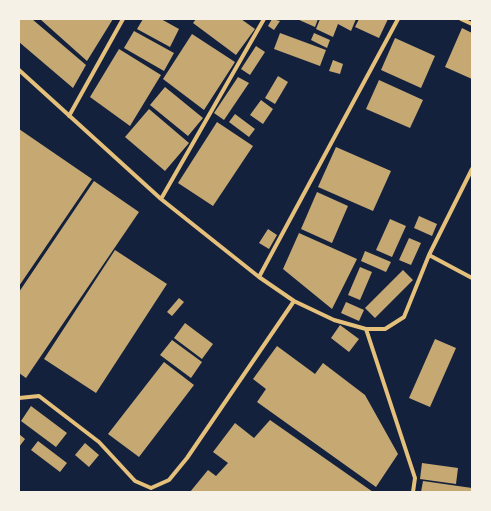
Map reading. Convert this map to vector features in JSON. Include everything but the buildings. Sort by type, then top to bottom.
[{"type":"street","points":[[69,116],[123,19]]},
{"type":"street","points":[[161,199],[264,19]]},
{"type":"street","points":[[259,277],[398,19]]},
{"type":"street","points":[[461,19],[472,24]]},
{"type":"street","points":[[19,70],[161,199],[259,277],[294,301],[334,320],[366,329],[385,329],[404,317],[429,255],[472,169]]},
{"type":"street","points":[[429,255],[472,278]]},
{"type":"street","points":[[19,398],[39,396],[99,442],[136,481],[151,488],[169,480],[187,458],[294,301]]},
{"type":"street","points":[[366,329],[415,478],[413,492]]}]
